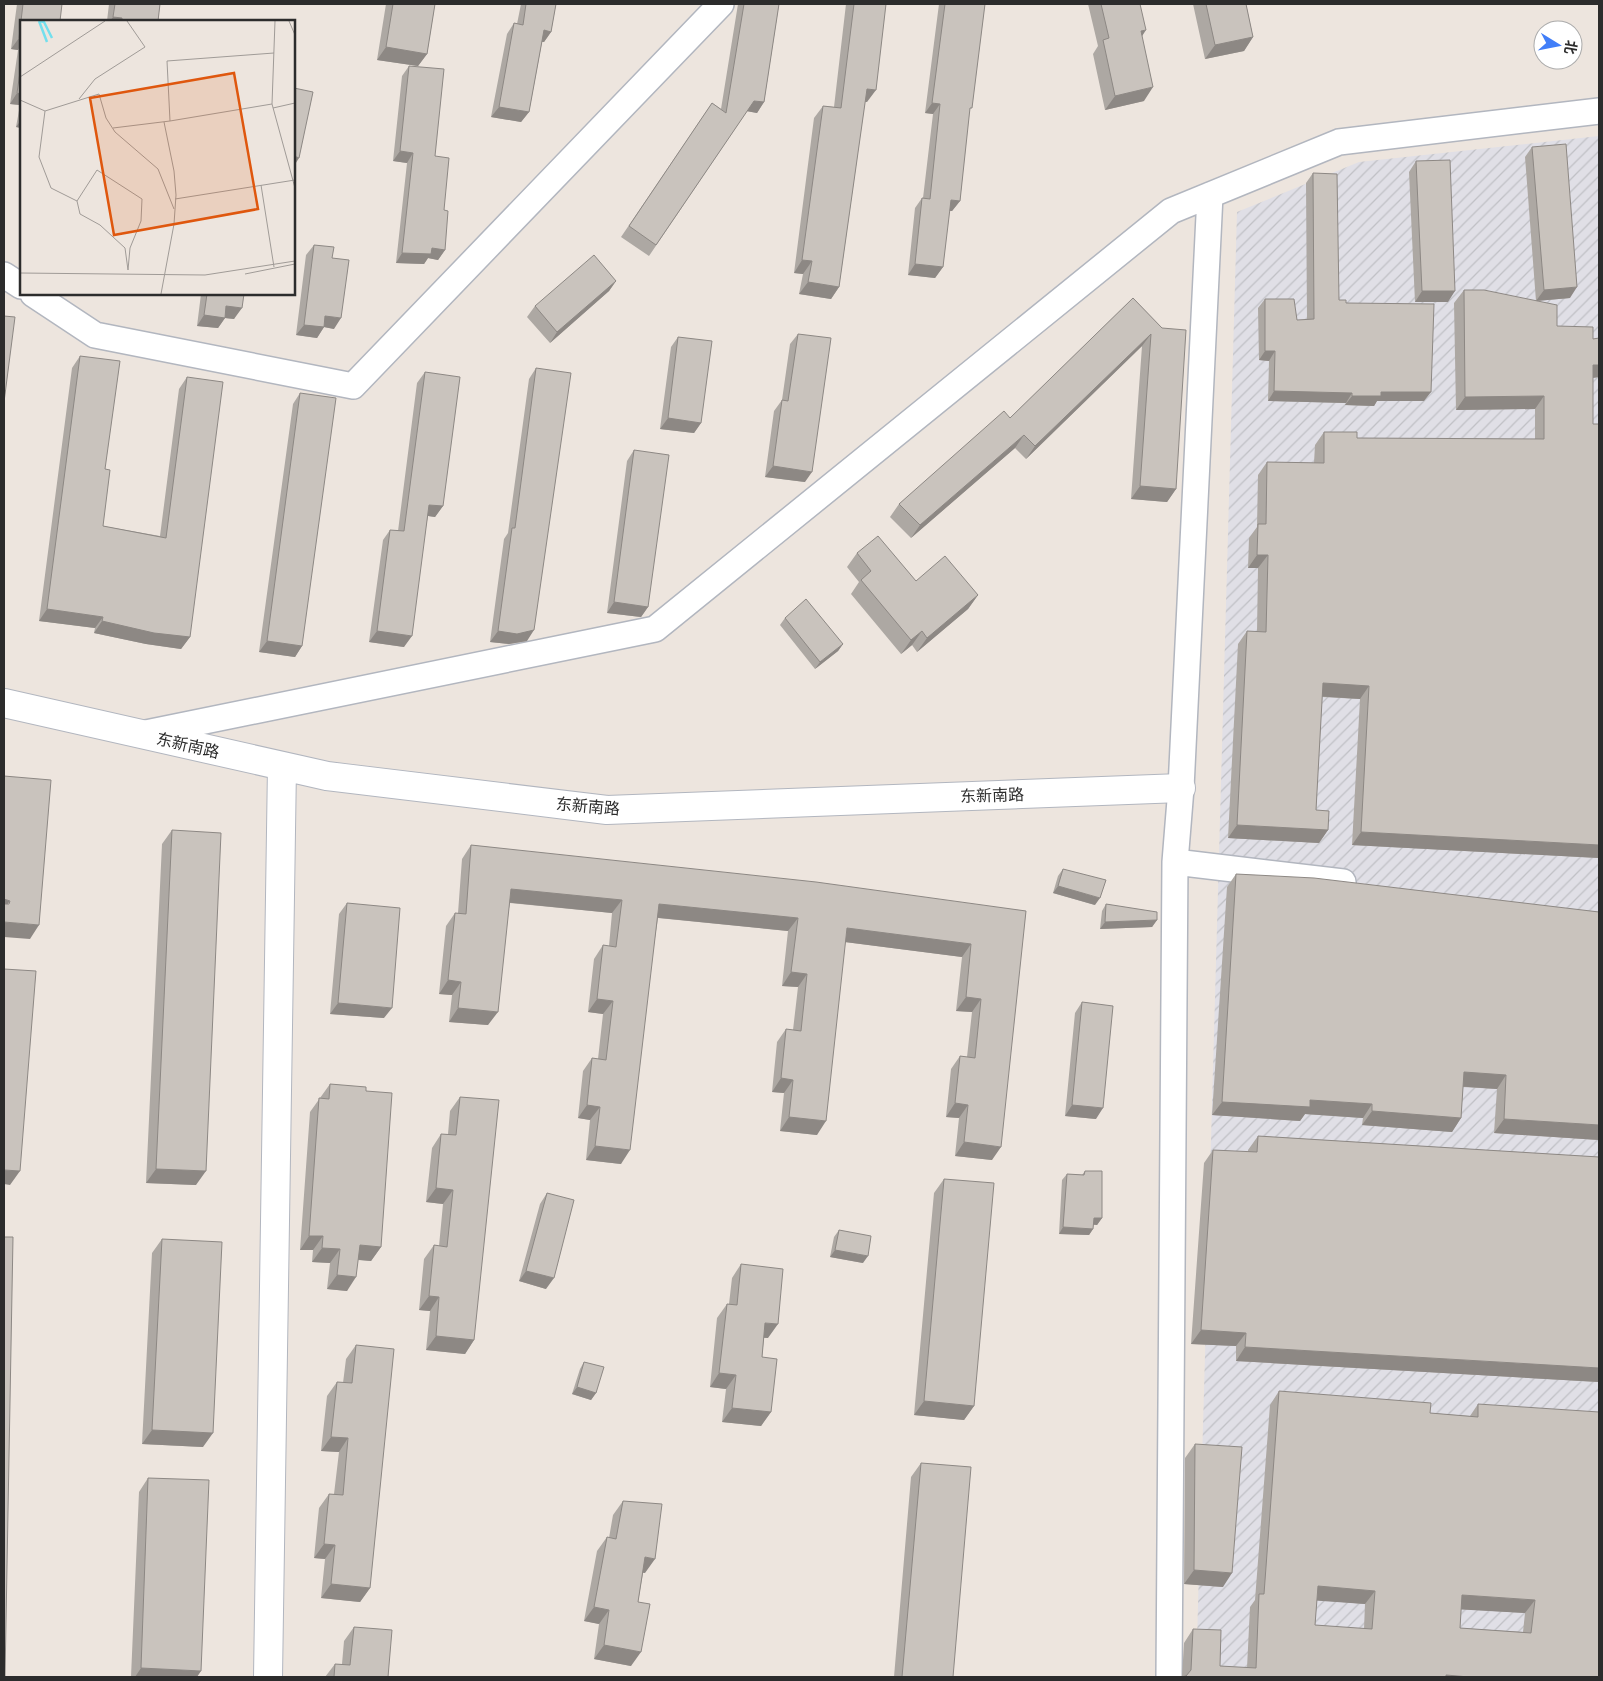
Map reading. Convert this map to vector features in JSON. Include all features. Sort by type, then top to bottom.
[{"type":"main road","name":"东新南路","points":[[4,703],[327,776],[607,810],[1181,788]]},
{"type":"main road","points":[[268,1677],[282,766]]},
{"type":"street","points":[[35,295],[95,335],[353,386],[721,4]]},
{"type":"street","points":[[140,734],[655,630],[1171,210],[1339,142],[1599,111]]},
{"type":"street","points":[[1168,1677],[1175,862],[1181,788],[1210,195]]},
{"type":"street","points":[[4,275],[20,285]]},
{"type":"street","points":[[1175,862],[1362,884]]},
{"type":"shaded area","points":[[1599,136],[1599,1677],[1196,1677],[1237,212],[1359,162]]},
{"type":"building","points":[[23,4],[62,4],[60,20],[21,20]]},
{"type":"building","points":[[115,4],[160,4],[158,20],[122,20],[122,18],[113,17]]},
{"type":"building","points":[[393,4],[435,4],[427,54],[386,47]]},
{"type":"building","points":[[526,4],[556,4],[551,32],[544,30],[529,112],[499,107],[514,23],[523,25]]},
{"type":"building","points":[[744,4],[779,4],[764,102],[754,101],[656,245],[629,226],[712,103],[726,113]]},
{"type":"building","points":[[854,4],[886,4],[876,90],[867,89],[839,287],[808,282],[812,261],[802,260],[823,106],[841,108]]},
{"type":"building","points":[[945,4],[985,4],[972,108],[970,108],[960,201],[951,200],[943,267],[915,264],[922,198],[930,199],[940,104],[932,103]]},
{"type":"building","points":[[1101,4],[1140,4],[1146,30],[1141,31],[1153,87],[1115,96],[1103,40],[1109,38]]},
{"type":"building","points":[[1206,4],[1246,4],[1253,37],[1215,45]]},
{"type":"building","points":[[409,66],[444,69],[435,156],[449,158],[444,210],[448,211],[445,250],[432,248],[431,254],[402,253],[413,153],[400,151]]},
{"type":"building","points":[[20,72],[20,94],[17,93]]},
{"type":"building","points":[[295,88],[313,92],[299,158],[295,156]]},
{"type":"building","points":[[1566,144],[1577,287],[1544,290],[1532,147]]},
{"type":"building","points":[[1450,160],[1455,291],[1422,291],[1416,161]]},
{"type":"building","points":[[1313,173],[1337,174],[1339,300],[1346,300],[1346,303],[1434,304],[1431,392],[1381,392],[1381,396],[1352,396],[1352,393],[1274,391],[1275,351],[1265,351],[1265,299],[1294,299],[1297,320],[1314,319]]},
{"type":"building","points":[[314,245],[334,247],[332,258],[349,260],[341,318],[325,316],[324,327],[304,325]]},
{"type":"building","points":[[594,255],[616,281],[557,332],[535,306]]},
{"type":"building","points":[[1464,290],[1484,290],[1557,305],[1557,326],[1593,327],[1593,339],[1599,338],[1599,365],[1593,365],[1593,424],[1599,424],[1599,845],[1361,832],[1369,686],[1323,683],[1316,810],[1329,811],[1328,830],[1237,825],[1247,631],[1266,632],[1268,555],[1257,555],[1258,524],[1266,524],[1267,462],[1324,463],[1324,432],[1357,432],[1357,438],[1544,439],[1544,396],[1465,397]]},
{"type":"building","points":[[207,295],[244,295],[242,308],[226,306],[225,318],[204,315]]},
{"type":"building","points":[[1133,298],[1162,328],[1186,330],[1176,489],[1140,486],[1151,334],[1035,446],[1024,435],[920,525],[899,504],[1004,411],[1010,418]]},
{"type":"building","points":[[4,316],[15,317],[4,402]]},
{"type":"building","points":[[798,334],[831,338],[812,472],[773,466],[782,400],[788,401]]},
{"type":"building","points":[[678,337],[712,341],[701,423],[668,418]]},
{"type":"building","points":[[80,356],[120,361],[105,469],[110,470],[103,526],[166,538],[187,377],[223,382],[190,637],[154,633],[102,621],[103,617],[47,609]]},
{"type":"building","points":[[536,368],[571,373],[534,630],[517,634],[498,631],[512,528],[515,528]]},
{"type":"building","points":[[425,372],[460,377],[443,506],[429,505],[412,636],[377,631],[390,530],[404,531]]},
{"type":"building","points":[[300,393],[336,398],[302,646],[267,641]]},
{"type":"building","points":[[634,450],[669,455],[648,607],[614,602]]},
{"type":"building","points":[[878,536],[916,581],[945,556],[978,595],[927,638],[922,631],[911,640],[861,580],[871,571],[857,553]]},
{"type":"building","points":[[806,599],[843,644],[820,662],[785,618]]},
{"type":"building","points":[[4,776],[51,780],[39,925],[4,922],[4,904],[9,904],[10,901],[4,899]]},
{"type":"building","points":[[172,830],[221,833],[206,1171],[156,1169]]},
{"type":"building","points":[[471,845],[816,882],[1026,911],[1001,1147],[964,1142],[968,1105],[955,1103],[960,1056],[975,1058],[981,999],[966,997],[971,944],[847,928],[826,1121],[789,1117],[793,1080],[781,1078],[786,1029],[801,1031],[807,974],[791,972],[798,918],[659,904],[630,1150],[595,1146],[600,1107],[587,1105],[592,1058],[606,1060],[613,1001],[597,999],[603,945],[616,947],[622,900],[511,889],[498,1012],[458,1008],[461,982],[448,980],[455,913],[466,914]]},
{"type":"building","points":[[1063,869],[1106,880],[1100,898],[1058,886]]},
{"type":"building","points":[[1236,874],[1314,878],[1599,912],[1599,1125],[1504,1119],[1506,1075],[1464,1072],[1461,1118],[1372,1111],[1372,1104],[1310,1100],[1310,1107],[1222,1102]]},
{"type":"building","points":[[347,903],[400,908],[392,1008],[338,1003]]},
{"type":"building","points":[[1106,904],[1157,912],[1157,920],[1105,922]]},
{"type":"building","points":[[4,969],[36,971],[20,1171],[4,1170]]},
{"type":"building","points":[[1082,1002],[1113,1006],[1103,1108],[1072,1105]]},
{"type":"building","points":[[330,1084],[366,1087],[366,1091],[392,1093],[381,1247],[360,1245],[356,1277],[337,1275],[340,1249],[322,1248],[323,1236],[309,1236],[319,1098],[329,1099]]},
{"type":"building","points":[[460,1097],[499,1100],[474,1340],[436,1336],[439,1297],[429,1296],[434,1245],[447,1247],[453,1190],[436,1188],[441,1134],[456,1135]]},
{"type":"building","points":[[1258,1136],[1599,1157],[1599,1368],[1245,1347],[1246,1333],[1201,1330],[1213,1150],[1257,1152]]},
{"type":"building","points":[[1085,1171],[1102,1171],[1102,1218],[1094,1218],[1093,1229],[1063,1227],[1067,1174],[1084,1175]]},
{"type":"building","points":[[944,1179],[994,1183],[974,1406],[924,1401]]},
{"type":"building","points":[[547,1193],[574,1200],[554,1278],[526,1271]]},
{"type":"building","points":[[839,1230],[871,1236],[868,1256],[835,1250]]},
{"type":"building","points":[[4,1237],[13,1237],[5,1677],[4,1677]]},
{"type":"building","points":[[162,1239],[222,1242],[213,1433],[152,1430]]},
{"type":"building","points":[[741,1264],[783,1269],[778,1324],[765,1323],[762,1357],[777,1359],[771,1412],[732,1408],[736,1375],[719,1373],[727,1304],[737,1305]]},
{"type":"building","points":[[356,1345],[394,1349],[370,1588],[331,1584],[335,1545],[324,1544],[329,1494],[343,1495],[348,1438],[331,1437],[337,1382],[352,1383]]},
{"type":"building","points":[[584,1362],[604,1367],[596,1393],[577,1387]]},
{"type":"building","points":[[1279,1391],[1431,1403],[1430,1413],[1478,1417],[1478,1404],[1599,1412],[1599,1677],[1469,1677],[1446,1675],[1446,1677],[1181,1677],[1186,1676],[1191,1670],[1193,1629],[1221,1630],[1220,1666],[1256,1668],[1259,1594],[1264,1594]],"holes":[[[1318,1586],[1375,1591],[1372,1629],[1315,1625]],[[1462,1595],[1535,1600],[1531,1633],[1460,1628]]]},
{"type":"building","points":[[1195,1444],[1242,1447],[1232,1573],[1194,1570]]},
{"type":"building","points":[[921,1463],[971,1467],[953,1677],[902,1677]]},
{"type":"building","points":[[148,1478],[209,1480],[201,1671],[141,1668]]},
{"type":"building","points":[[623,1501],[662,1504],[655,1559],[645,1557],[638,1602],[650,1604],[641,1652],[604,1645],[609,1610],[594,1607],[607,1537],[616,1539]]},
{"type":"building","points":[[354,1627],[392,1630],[388,1677],[334,1677],[335,1664],[350,1665]]}]
